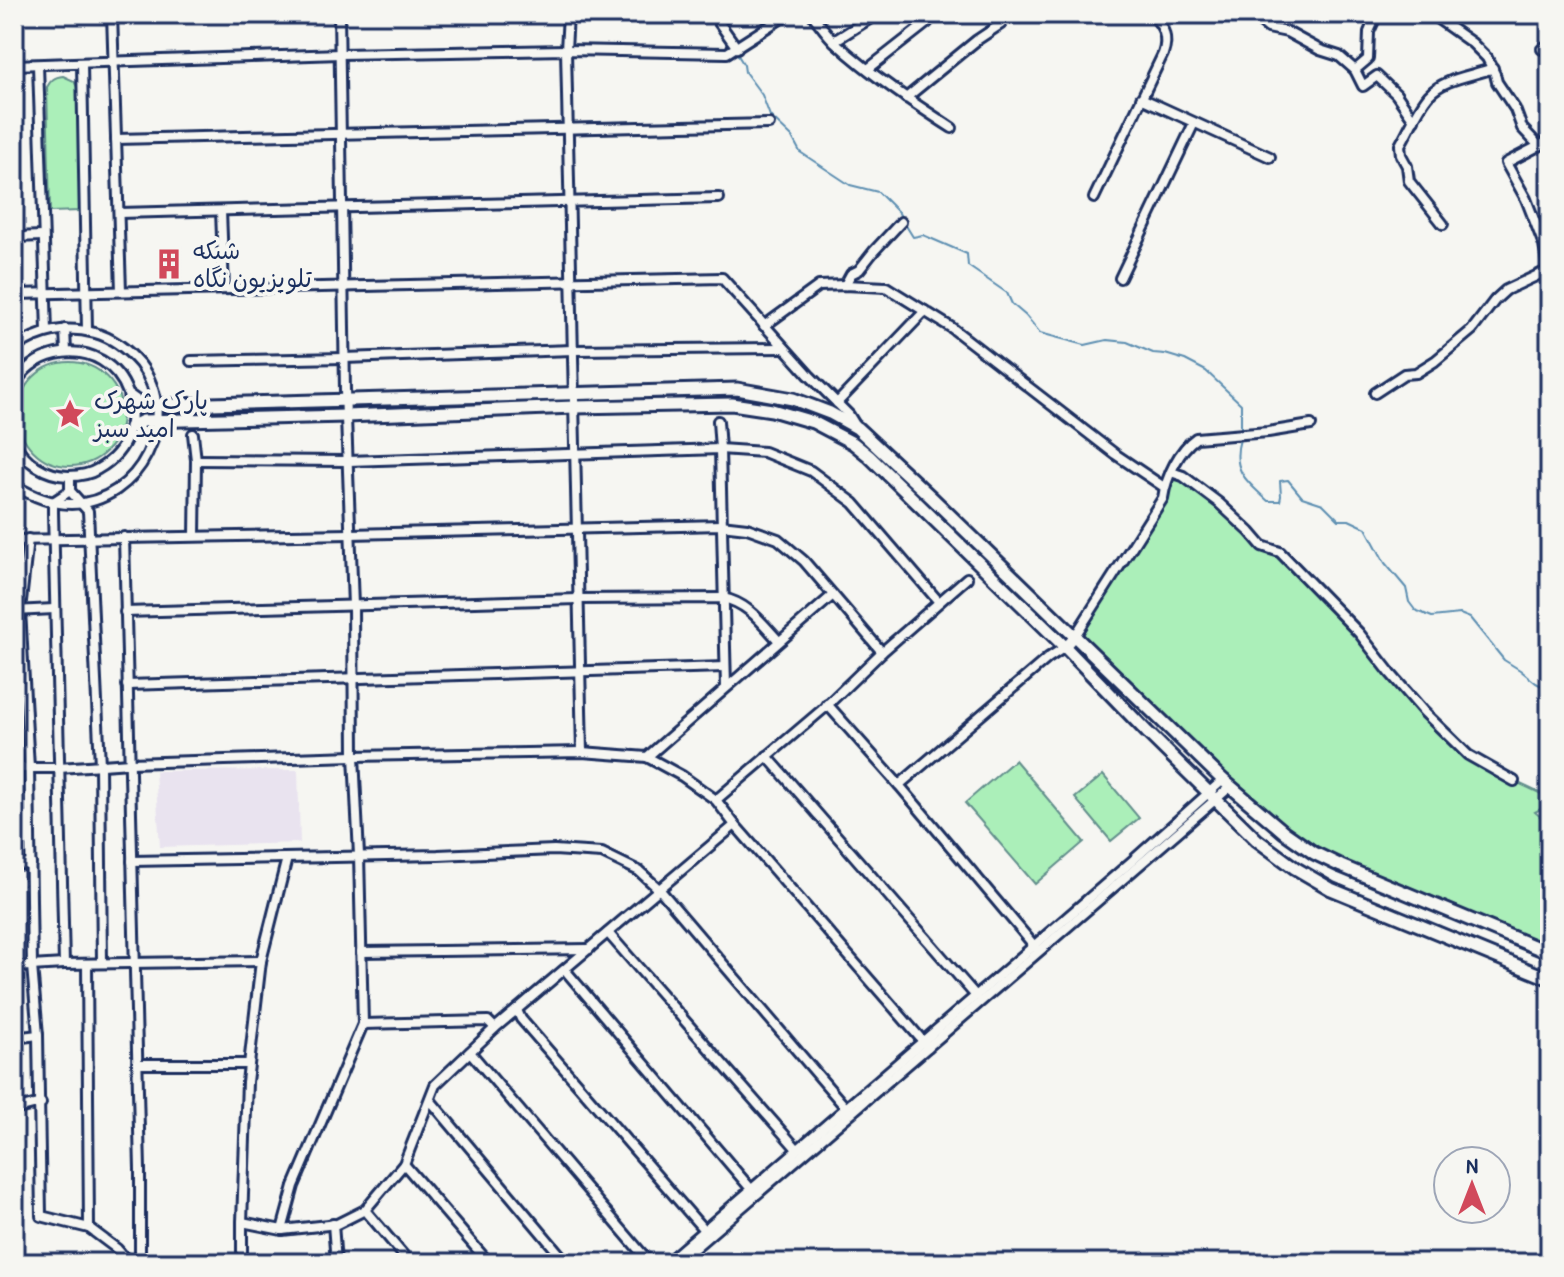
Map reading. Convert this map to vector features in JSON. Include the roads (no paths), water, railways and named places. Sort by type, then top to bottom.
[{"type":"street","points":[[112,14],[121,291]]},
{"type":"street","points":[[282,1230],[294,1186],[363,1024],[345,401],[339,14]]},
{"type":"street","points":[[568,14],[566,50],[582,752]]},
{"type":"street","points":[[713,14],[737,48]]},
{"type":"street","points":[[14,65],[566,50],[727,53],[788,14]]},
{"type":"street","points":[[812,14],[834,41],[868,69],[952,128]]},
{"type":"street","points":[[834,41],[877,14]]},
{"type":"street","points":[[1094,198],[1165,47],[1164,27],[1152,14]]},
{"type":"street","points":[[1251,14],[1268,28],[1287,32],[1320,50],[1339,56],[1355,70],[1363,86],[1377,76],[1396,94],[1414,120]]},
{"type":"street","points":[[1355,70],[1368,59],[1369,32],[1377,14]]},
{"type":"street","points":[[1431,14],[1472,43],[1487,58],[1522,128],[1539,146]]},
{"type":"street","points":[[868,69],[928,22]]},
{"type":"street","points":[[906,98],[1001,24]]},
{"type":"street","points":[[82,64],[87,330]]},
{"type":"street","points":[[38,65],[47,331]]},
{"type":"street","points":[[1443,224],[1409,181],[1400,145],[1430,94],[1449,83],[1493,68]]},
{"type":"street","points":[[1141,98],[1270,157]]},
{"type":"street","points":[[1120,278],[1194,123]]},
{"type":"street","points":[[116,139],[769,124]]},
{"type":"street","points":[[1375,393],[1404,374],[1416,373],[1435,361],[1472,330],[1506,290],[1549,275],[1544,245],[1526,199],[1506,163],[1550,140]]},
{"type":"street","points":[[119,213],[719,198]]},
{"type":"street","points":[[221,211],[224,289]]},
{"type":"street","points":[[845,285],[851,274],[859,270],[901,222]]},
{"type":"street","points":[[43,236],[14,236],[15,294],[722,278],[849,415],[857,428]]},
{"type":"street","points":[[764,326],[819,286],[886,287],[952,328],[1115,454],[1164,487]]},
{"type":"street","points":[[837,403],[925,311]]},
{"type":"street","points":[[65,329],[66,352]]},
{"type":"street","points":[[14,348],[47,331],[65,329],[87,330],[118,343],[133,355],[148,379],[157,420],[154,438],[139,469],[113,492],[80,503],[53,502],[28,494],[14,485]]},
{"type":"street","points":[[191,361],[573,350],[784,348]]},
{"type":"street","points":[[14,387],[30,366],[47,356],[66,352],[83,353],[99,359],[124,382],[133,416],[123,447],[109,463],[91,473],[70,476],[46,472],[29,461],[14,441]]},
{"type":"street","points":[[130,397],[141,405],[156,405],[737,389],[793,399],[830,413],[857,428],[1226,784],[1284,832],[1314,853],[1354,872],[1550,953]]},
{"type":"street","points":[[131,427],[143,421],[157,420],[732,404],[772,410],[813,422],[853,443],[869,456],[1257,840],[1331,889],[1550,979]]},
{"type":"street","points":[[718,421],[726,687]]},
{"type":"street","points":[[899,785],[1075,636],[1163,498],[1171,472],[1190,443],[1196,438],[1311,425]]},
{"type":"street","points":[[193,434],[196,460],[195,536]]},
{"type":"street","points":[[196,460],[348,461],[720,449],[764,452],[811,471],[854,503],[939,602]]},
{"type":"street","points":[[1171,472],[1183,476],[1219,503],[1262,546],[1280,552],[1359,633],[1424,712],[1468,755],[1514,781]]},
{"type":"street","points":[[70,476],[70,491],[88,511],[100,765],[102,963]]},
{"type":"street","points":[[53,502],[70,491]]},
{"type":"street","points":[[53,502],[64,964]]},
{"type":"street","points":[[14,540],[577,527],[721,525],[747,528],[778,539],[804,561],[882,652]]},
{"type":"street","points":[[124,537],[140,1263]]},
{"type":"street","points":[[28,539],[17,611],[29,768],[32,966],[41,1103],[41,1216],[89,1228],[117,1249],[129,1263]]},
{"type":"street","points":[[716,800],[967,578]]},
{"type":"street","points":[[647,757],[833,595]]},
{"type":"street","points":[[125,612],[723,598],[735,600],[750,610],[779,641]]},
{"type":"street","points":[[17,611],[54,609]]},
{"type":"street","points":[[127,685],[725,667]]},
{"type":"street","points":[[827,704],[1037,949]]},
{"type":"street","points":[[14,768],[354,756],[582,752],[647,757],[716,800],[926,1044]]},
{"type":"street","points":[[767,756],[976,996]]},
{"type":"street","points":[[677,1263],[1226,784]]},
{"type":"street","points":[[242,1222],[282,1230],[333,1224],[365,1210],[404,1164],[435,1085],[495,1028],[735,825]]},
{"type":"street","points":[[132,861],[554,850],[602,853],[639,871],[660,890],[846,1108]]},
{"type":"street","points":[[242,1263],[249,1064],[261,961],[287,858]]},
{"type":"street","points":[[14,865],[31,864]]},
{"type":"street","points":[[608,933],[797,1149]]},
{"type":"street","points":[[1497,957],[1513,954],[1514,943],[1510,937]]},
{"type":"street","points":[[361,952],[590,949]]},
{"type":"street","points":[[666,1263],[797,1149],[926,1044],[976,996],[1037,949]]},
{"type":"street","points":[[14,967],[261,961]]},
{"type":"street","points":[[87,964],[89,1228]]},
{"type":"street","points":[[565,970],[751,1189]]},
{"type":"street","points":[[517,1010],[521,1019],[704,1230]]},
{"type":"street","points":[[363,1024],[488,1021],[495,1028]]},
{"type":"street","points":[[14,1038],[38,1035]]},
{"type":"street","points":[[470,1052],[650,1263]]},
{"type":"street","points":[[137,1064],[249,1064]]},
{"type":"street","points":[[430,1100],[567,1263]]},
{"type":"street","points":[[14,1110],[41,1103]]},
{"type":"street","points":[[404,1164],[489,1263]]},
{"type":"street","points":[[365,1210],[410,1263]]},
{"type":"street","points":[[333,1224],[336,1263]]},
{"type":"waterway","points":[[1426,14],[1485,62]]},
{"type":"waterway","points":[[720,34],[730,46]]},
{"type":"waterway","points":[[736,52],[745,72],[762,95],[770,116],[792,137],[800,152],[850,185],[878,192],[902,219]]},
{"type":"waterway","points":[[905,224],[913,237],[923,235],[967,254],[968,266],[1007,293],[1012,304],[1040,333],[1085,345],[1107,340],[1127,342],[1153,353],[1185,360],[1206,371],[1241,404],[1241,430]]},
{"type":"waterway","points":[[1240,439],[1237,459],[1242,474],[1268,501],[1280,501],[1280,481],[1288,480],[1302,497],[1323,504],[1339,520],[1349,520],[1366,528],[1385,563],[1406,588],[1409,602],[1415,610],[1432,617],[1460,614],[1470,618],[1504,660],[1550,690]]},
{"type":"place","name":"شبکه تلویزیون نگاه","points":[[169,264]]},
{"type":"place","name":"پارک شهرک امید سبز","points":[[70,414]]}]
